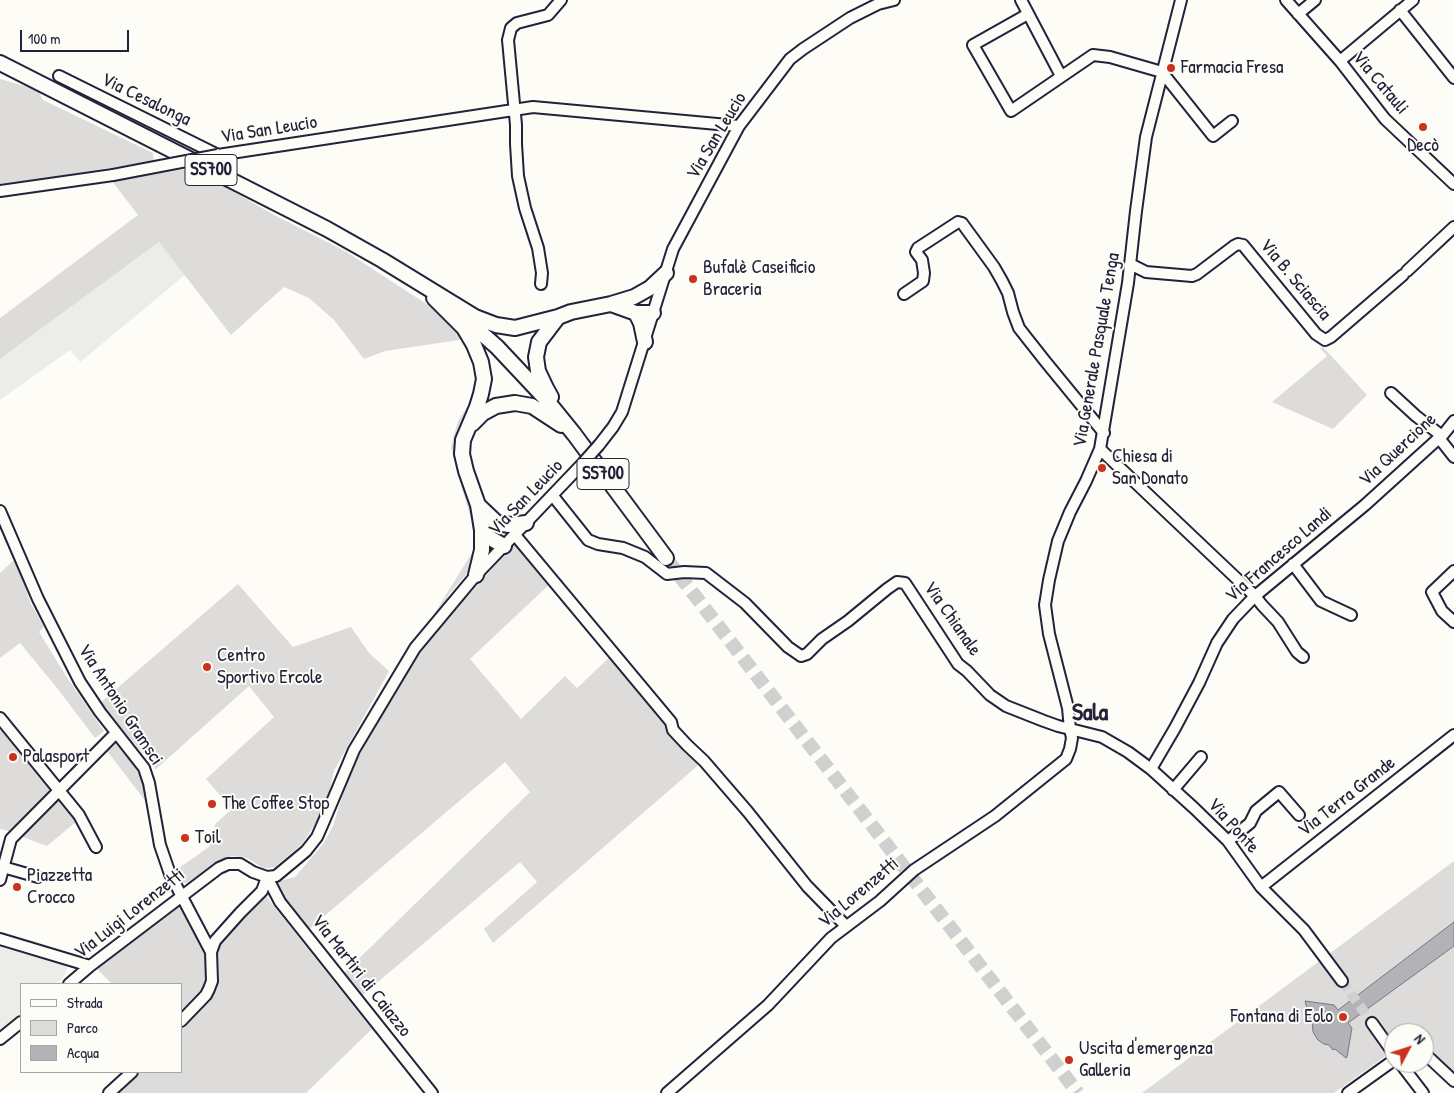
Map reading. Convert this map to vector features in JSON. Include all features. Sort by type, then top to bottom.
[{"type":"highway","name":"SS700","points":[[0,63],[327,229],[475,317],[496,326],[516,328],[634,297],[650,288],[666,273]]},
{"type":"highway","name":"SS700","points":[[420,284],[464,328],[481,362],[484,379],[481,394],[463,440],[462,454],[478,506],[482,530],[482,550],[476,575]]},
{"type":"highway","name":"SS700","points":[[420,284],[469,322],[497,347],[544,397],[574,434],[666,558]]},
{"type":"highway","points":[[634,297],[645,302],[653,313]]},
{"type":"highway","points":[[611,304],[636,313],[653,313]]},
{"type":"highway","points":[[636,313],[641,323],[645,342]]},
{"type":"highway","name":"SS700","points":[[558,318],[539,342],[536,357],[538,371],[546,388],[574,434]]},
{"type":"highway","name":"SS700","points":[[470,426],[483,413],[496,406],[515,403],[532,406],[574,434]]},
{"type":"highway","name":"SS700","points":[[478,506],[497,523]]},
{"type":"highway","points":[[497,523],[509,525],[526,523]]},
{"type":"highway","points":[[497,523],[502,532],[504,546]]},
{"type":"highway","points":[[482,530],[490,538],[504,546]]},
{"type":"street","points":[[541,284],[542,273],[538,248],[525,208],[518,176],[508,40],[511,28],[516,23],[548,15],[561,0]]},
{"type":"street","name":"Via San Leucio","points":[[268,877],[276,876],[285,869],[306,851],[317,837],[354,750],[415,648],[476,575],[553,496],[613,427],[622,412],[673,249],[739,126],[790,59],[850,18],[878,4],[894,0]]},
{"type":"street","points":[[1021,0],[1061,76]]},
{"type":"street","name":"Via Generale Pasquale Tenga","points":[[1070,729],[1068,708],[1049,634],[1045,605],[1058,541],[1100,449],[1104,433],[1128,283],[1146,137],[1181,0]]},
{"type":"street","name":"Via Catauli","points":[[1286,0],[1340,61],[1385,119],[1454,184]]},
{"type":"street","points":[[1298,14],[1315,0]]},
{"type":"street","points":[[1340,61],[1413,0]]},
{"type":"street","points":[[1400,10],[1454,78]]},
{"type":"street","points":[[1028,14],[973,45],[1012,111],[1093,55],[1110,57],[1162,72],[1213,136],[1232,121]]},
{"type":"street","name":"Via Cesalonga","points":[[59,76],[218,155]]},
{"type":"street","name":"Via San Leucio","points":[[0,191],[113,175],[218,155],[534,107],[739,126]]},
{"type":"street","points":[[904,294],[923,281],[922,260],[916,252],[918,248],[958,222],[962,224],[998,274],[1008,293],[1020,328],[1104,433]]},
{"type":"street","name":"Via B. Sciascia","points":[[1146,272],[1192,276],[1198,274],[1234,246],[1238,244],[1243,245],[1316,334],[1325,340],[1405,273],[1454,227]]},
{"type":"street","points":[[1130,264],[1146,272]]},
{"type":"street","points":[[1128,283],[1146,272]]},
{"type":"street","points":[[1392,394],[1440,437],[1454,457]]},
{"type":"street","name":"Via Quercione","points":[[1365,505],[1440,437],[1454,421]]},
{"type":"street","points":[[1100,449],[1255,596],[1278,622],[1297,652],[1303,657]]},
{"type":"street","name":"Via Chianale","points":[[553,496],[588,540],[598,544],[623,548],[645,557],[667,574],[706,572],[745,603],[788,647],[801,656],[806,654],[822,638],[848,620],[886,589],[898,582],[905,583],[958,664],[990,695],[1006,706],[1070,729]]},
{"type":"street","name":"Via Francesco Landi","points":[[1151,769],[1176,728],[1217,643],[1232,620],[1255,596],[1365,505]]},
{"type":"street","name":"Via Antonio Gramsci","points":[[0,511],[38,599],[80,682],[116,733],[144,768],[149,783],[160,845],[170,874],[212,952]]},
{"type":"street","points":[[515,535],[672,722],[674,730],[704,761],[748,812],[808,886],[846,926]]},
{"type":"street","points":[[1293,564],[1321,601],[1351,615]]},
{"type":"street","points":[[1454,571],[1432,592],[1442,611],[1454,622]]},
{"type":"street","points":[[0,718],[79,815],[96,847]]},
{"type":"street","name":"Via Ponte","points":[[1070,729],[1102,737],[1128,752],[1151,769],[1228,841],[1261,887],[1304,930],[1342,981]]},
{"type":"street","name":"Via Lorenzetti","points":[[667,1093],[768,1005],[831,938],[880,902],[914,870],[995,816],[1053,771],[1066,759],[1072,738],[1070,729]]},
{"type":"street","points":[[0,880],[11,839],[116,733]]},
{"type":"street","name":"Via Terra Grande","points":[[1261,887],[1454,735]]},
{"type":"street","points":[[1173,790],[1201,756]]},
{"type":"street","points":[[1228,841],[1250,823],[1256,811],[1279,792],[1299,815]]},
{"type":"street","name":"Via Luigi Lorenzetti","points":[[70,983],[218,868],[228,864],[240,864],[253,872],[268,877]]},
{"type":"street","points":[[3,867],[38,877]]},
{"type":"street","points":[[182,1020],[201,1000],[212,982],[212,952],[215,941],[262,891],[268,877]]},
{"type":"street","name":"Via Martiri di Caiazzo","points":[[268,877],[280,902],[432,1093]]},
{"type":"street","points":[[0,939],[90,966]]},
{"type":"street","points":[[64,958],[69,962],[71,968],[69,983]]},
{"type":"street","points":[[0,1038],[20,1023]]},
{"type":"street","points":[[1372,1023],[1384,1040]]},
{"type":"street","points":[[1434,1062],[1454,1081]]},
{"type":"street","points":[[1348,1093],[1384,1067]]},
{"type":"street","points":[[109,1093],[131,1073]]},
{"type":"street","points":[[1408,1073],[1423,1093]]},
{"type":"shaded area","points":[[159,242],[185,275],[80,362],[70,350],[0,400],[0,359]]},
{"type":"shaded area","points":[[0,945],[64,963],[67,968],[59,983],[20,983],[20,1017],[0,1031]]},
{"type":"green space","points":[[0,79],[38,90],[43,100],[153,153],[154,161],[0,185]]},
{"type":"green space","points":[[192,168],[276,216],[345,251],[448,318],[466,339],[385,351],[364,359],[334,320],[309,298],[284,287],[231,335],[159,242],[0,359],[0,318],[138,215],[112,181]]},
{"type":"green space","points":[[466,339],[479,367],[479,380],[476,396],[457,435],[456,447],[458,464],[479,534],[478,550],[470,570],[433,616],[473,551],[474,540],[471,519],[451,448],[458,421],[469,404],[477,381],[477,365]]},
{"type":"green space","points":[[1323,347],[1367,395],[1333,429],[1272,402],[1327,356],[1320,348]]},
{"type":"green space","points":[[517,541],[552,582],[470,659],[521,719],[565,676],[577,688],[613,654],[703,761],[493,943],[484,929],[537,882],[520,862],[359,998],[341,976],[530,792],[505,762],[308,930],[281,895],[276,882],[295,877],[323,844],[333,826],[345,787],[357,760],[394,691],[438,627]]},
{"type":"green space","points":[[15,559],[31,604],[44,627],[39,632],[66,676],[104,731],[95,738],[20,643],[0,658],[0,573]]},
{"type":"green space","points":[[238,584],[293,647],[351,627],[369,653],[389,671],[334,771],[329,792],[319,818],[302,844],[275,867],[263,868],[247,858],[232,856],[223,859],[191,883],[184,883],[179,881],[172,866],[179,868],[209,847],[214,837],[215,824],[232,809],[206,779],[274,717],[249,686],[156,769],[100,703]]},
{"type":"green space","name":"Palasport","points":[[0,726],[51,788],[9,831],[0,829]]},
{"type":"green space","points":[[116,744],[135,767],[141,779],[147,803],[107,751]]},
{"type":"green space","points":[[58,797],[77,821],[47,846],[20,836]]},
{"type":"green space","points":[[1454,861],[1454,1076],[1434,1056],[1434,1023],[1384,1023],[1384,1057],[1334,1093],[1142,1093]]},
{"type":"green space","points":[[265,895],[372,1029],[306,1093],[115,1093],[135,1073],[182,1073],[182,1025],[210,998],[216,985],[217,949],[233,926]]},
{"type":"green space","points":[[181,902],[206,957],[207,984],[203,992],[182,1013],[182,983],[111,983],[95,967]]},
{"type":"water","points":[[1454,922],[1454,946],[1348,1023],[1352,1028],[1346,1058],[1335,1049],[1333,1050],[1329,1045],[1318,1040],[1313,1032],[1312,1021],[1308,1016],[1305,1001],[1334,1005],[1338,1010]]},
{"type":"tunnel","points":[[666,558],[1078,1093]]},
{"type":"tunnel","points":[[1342,981],[1372,1023]]},
{"type":"place","name":"Farmacia Fresa","points":[[1171,68]]},
{"type":"place","name":"Decò","points":[[1423,127]]},
{"type":"place","name":"Bufalè Caseificio Braceria","points":[[693,279]]},
{"type":"place","name":"Chiesa di San Donato","points":[[1102,468]]},
{"type":"place","name":"Centro Sportivo Ercole","points":[[207,667]]},
{"type":"place","name":"Palasport","points":[[13,757]]},
{"type":"place","name":"The Coffee Stop","points":[[212,804]]},
{"type":"place","name":"Toil","points":[[185,838]]},
{"type":"place","name":"Piazzetta Crocco","points":[[17,887]]},
{"type":"place","name":"Fontana di Eolo","points":[[1343,1017]]},
{"type":"place","name":"Uscita d'emergenza Galleria","points":[[1069,1060]]},
{"type":"district","name":"Sala","points":[[1090,714]]}]
